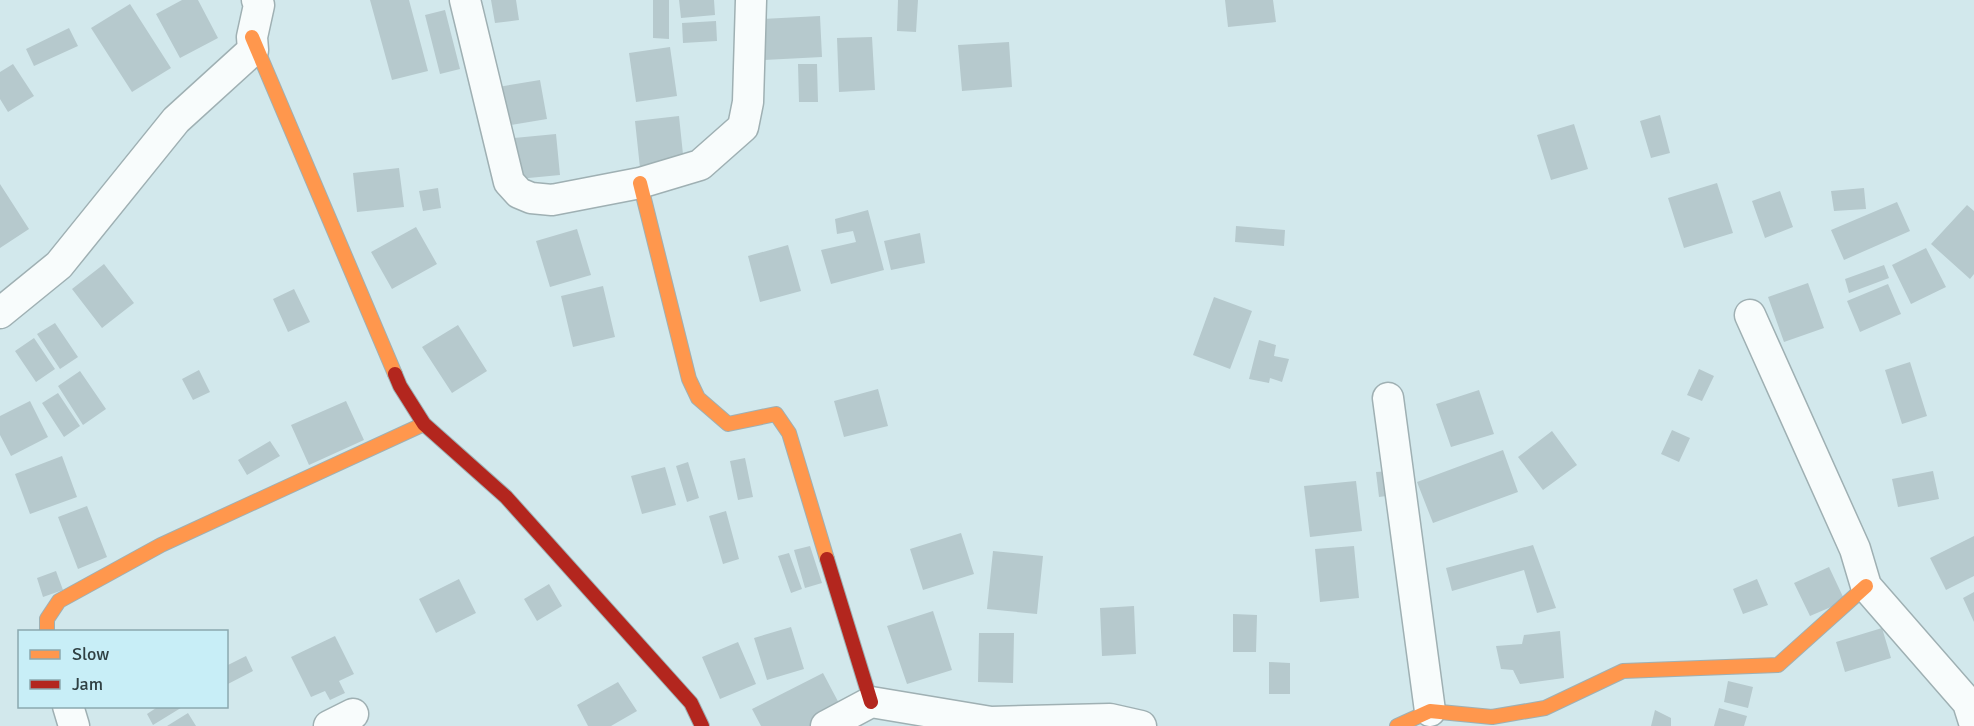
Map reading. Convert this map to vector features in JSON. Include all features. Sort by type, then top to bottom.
[{"type":"street","points":[[0,313],[59,265],[176,120],[253,50],[252,37],[259,5],[257,0]]},
{"type":"street","points":[[465,0],[509,182],[519,194],[552,200],[640,183],[700,165],[743,127],[748,102],[751,0]]},
{"type":"street","points":[[252,37],[400,386],[424,424],[506,497],[691,703],[702,726]]},
{"type":"street","points":[[640,183],[689,379],[698,398],[728,424],[776,414],[789,433],[871,702]]},
{"type":"street","points":[[1750,315],[1855,549],[1866,586],[1968,703],[1974,722]]},
{"type":"street","points":[[1388,398],[1430,711]]},
{"type":"street","points":[[47,630],[49,612],[59,601],[151,551],[424,424]]},
{"type":"street","points":[[1397,726],[1430,711],[1492,717],[1545,717],[1623,671],[1778,664],[1866,586]]},
{"type":"street","points":[[826,726],[871,702],[991,722],[1110,719],[1141,726]]},
{"type":"street","points":[[69,708],[74,726]]},
{"type":"building","points":[[182,0],[198,0],[218,38],[180,58],[156,14]]},
{"type":"building","points":[[370,0],[409,0],[428,71],[392,80]]},
{"type":"building","points":[[491,0],[516,0],[519,20],[495,23]]},
{"type":"building","points":[[653,0],[669,0],[669,39],[653,38]]},
{"type":"building","points":[[679,0],[714,0],[715,15],[681,18]]},
{"type":"building","points":[[898,0],[918,0],[916,32],[897,31]]},
{"type":"building","points":[[1225,0],[1273,0],[1276,22],[1228,27]]},
{"type":"building","points":[[130,4],[171,68],[132,92],[91,28]]},
{"type":"building","points":[[445,10],[460,69],[440,74],[425,15]]},
{"type":"building","points":[[820,16],[822,57],[764,60],[761,19]]},
{"type":"building","points":[[716,21],[717,41],[683,43],[682,23]]},
{"type":"building","points":[[69,28],[78,46],[34,66],[26,49]]},
{"type":"building","points":[[872,37],[875,90],[839,92],[837,38]]},
{"type":"building","points":[[1009,42],[1012,87],[962,91],[958,45]]},
{"type":"building","points":[[670,47],[677,96],[636,102],[629,53]]},
{"type":"building","points":[[13,64],[34,96],[8,112],[0,99],[0,72]]},
{"type":"building","points":[[798,64],[817,64],[818,102],[799,102]]},
{"type":"building","points":[[540,80],[547,119],[505,126],[498,87]]},
{"type":"building","points":[[1660,115],[1670,153],[1651,158],[1640,121]]},
{"type":"building","points":[[679,116],[684,164],[640,168],[635,121]]},
{"type":"building","points":[[1574,124],[1588,169],[1551,180],[1537,135]]},
{"type":"building","points":[[556,134],[560,175],[518,179],[514,138]]},
{"type":"building","points":[[399,168],[404,207],[357,212],[353,173]]},
{"type":"building","points":[[1717,183],[1733,233],[1684,248],[1668,198]]},
{"type":"building","points":[[0,184],[29,229],[0,248]]},
{"type":"building","points":[[438,188],[441,208],[423,211],[419,191]]},
{"type":"building","points":[[1864,188],[1866,209],[1834,211],[1831,191]]},
{"type":"building","points":[[1780,191],[1793,227],[1765,238],[1752,201]]},
{"type":"building","points":[[1897,202],[1910,231],[1844,260],[1831,230]]},
{"type":"building","points":[[1967,205],[1974,211],[1974,274],[1970,279],[1931,244]]},
{"type":"building","points":[[868,210],[884,270],[831,284],[821,250],[856,242],[853,231],[837,234],[835,219]]},
{"type":"building","points":[[1236,226],[1285,230],[1284,246],[1235,242]]},
{"type":"building","points":[[416,227],[437,264],[392,289],[371,252]]},
{"type":"building","points":[[577,229],[591,275],[550,287],[536,241]]},
{"type":"building","points":[[920,233],[925,263],[891,270],[884,241]]},
{"type":"building","points":[[788,245],[801,291],[760,302],[748,256]]},
{"type":"building","points":[[1926,248],[1946,287],[1911,304],[1892,265]]},
{"type":"building","points":[[104,264],[134,303],[102,328],[72,289]]},
{"type":"building","points":[[1884,265],[1889,278],[1849,293],[1845,279]]},
{"type":"building","points":[[1808,283],[1824,328],[1784,342],[1768,297]]},
{"type":"building","points":[[1888,284],[1901,314],[1860,332],[1847,301]]},
{"type":"building","points":[[603,286],[615,337],[573,347],[561,296]]},
{"type":"building","points":[[294,289],[310,322],[288,332],[273,299]]},
{"type":"building","points":[[1214,297],[1252,311],[1230,369],[1193,355]]},
{"type":"building","points":[[55,323],[78,357],[60,369],[37,334]]},
{"type":"building","points":[[458,325],[487,371],[452,393],[422,347]]},
{"type":"building","points":[[34,338],[55,369],[36,382],[15,351]]},
{"type":"building","points":[[1259,340],[1276,345],[1274,356],[1289,359],[1282,382],[1270,378],[1269,383],[1249,379]]},
{"type":"building","points":[[1910,362],[1927,416],[1902,424],[1885,370]]},
{"type":"building","points":[[1699,369],[1714,376],[1702,401],[1687,395]]},
{"type":"building","points":[[199,370],[210,392],[193,400],[182,379]]},
{"type":"building","points":[[80,371],[106,409],[83,425],[58,386]]},
{"type":"building","points":[[878,389],[888,426],[844,437],[834,401]]},
{"type":"building","points":[[1479,390],[1494,434],[1451,447],[1436,404]]},
{"type":"building","points":[[58,393],[80,426],[64,437],[42,403]]},
{"type":"building","points":[[30,401],[48,437],[11,456],[0,435],[0,416]]},
{"type":"building","points":[[346,401],[364,440],[309,465],[291,425]]},
{"type":"building","points":[[1672,430],[1690,438],[1679,462],[1661,454]]},
{"type":"building","points":[[1552,431],[1577,465],[1543,490],[1518,457]]},
{"type":"building","points":[[270,441],[280,456],[247,475],[238,460]]},
{"type":"building","points":[[1503,450],[1518,492],[1433,523],[1417,482]]},
{"type":"building","points":[[62,456],[77,497],[30,514],[15,474]]},
{"type":"building","points":[[745,458],[753,497],[738,500],[730,461]]},
{"type":"building","points":[[688,462],[699,498],[687,502],[676,466]]},
{"type":"building","points":[[665,467],[676,505],[642,514],[631,476]]},
{"type":"building","points":[[1392,471],[1394,495],[1379,497],[1376,472]]},
{"type":"building","points":[[1933,471],[1939,499],[1898,507],[1892,479]]},
{"type":"building","points":[[1356,481],[1362,531],[1310,537],[1304,486]]},
{"type":"building","points":[[87,506],[107,557],[78,569],[58,517]]},
{"type":"building","points":[[726,511],[739,559],[723,564],[709,516]]},
{"type":"building","points":[[961,533],[974,574],[923,590],[910,549]]},
{"type":"building","points":[[1974,536],[1974,576],[1946,590],[1930,558]]},
{"type":"building","points":[[1533,545],[1556,608],[1537,613],[1524,570],[1452,591],[1446,568]]},
{"type":"building","points":[[810,546],[822,583],[805,588],[794,550]]},
{"type":"building","points":[[1354,546],[1359,598],[1320,602],[1315,549]]},
{"type":"building","points":[[993,551],[1043,556],[1037,614],[987,609]]},
{"type":"building","points":[[789,553],[802,589],[791,593],[778,556]]},
{"type":"building","points":[[1829,567],[1845,601],[1810,616],[1794,583]]},
{"type":"building","points":[[56,571],[63,590],[43,597],[37,578]]},
{"type":"building","points":[[459,579],[476,613],[436,633],[419,599]]},
{"type":"building","points":[[1757,579],[1768,605],[1743,614],[1733,589]]},
{"type":"building","points":[[549,584],[562,606],[537,621],[524,599]]},
{"type":"building","points":[[1974,592],[1974,622],[1963,598]]},
{"type":"building","points":[[1134,606],[1136,654],[1102,656],[1100,608]]},
{"type":"building","points":[[933,611],[952,670],[907,684],[887,626]]},
{"type":"building","points":[[1233,614],[1257,615],[1256,652],[1233,652]]},
{"type":"building","points":[[791,627],[804,669],[767,680],[754,638]]},
{"type":"building","points":[[1882,628],[1891,658],[1845,672],[1836,642]]},
{"type":"building","points":[[1560,631],[1564,678],[1520,684],[1513,670],[1501,669],[1496,646],[1522,644],[1524,635]]},
{"type":"building","points":[[979,633],[1014,633],[1013,683],[978,682]]},
{"type":"building","points":[[335,636],[354,674],[339,681],[345,693],[330,700],[325,691],[311,697],[291,657]]},
{"type":"building","points":[[738,642],[756,684],[720,699],[702,657]]},
{"type":"building","points":[[246,656],[253,671],[228,684],[228,665]]},
{"type":"building","points":[[1269,662],[1290,663],[1290,694],[1269,694]]},
{"type":"building","points":[[823,673],[842,709],[810,726],[761,726],[752,709]]},
{"type":"building","points":[[1728,681],[1753,687],[1748,708],[1724,702]]},
{"type":"building","points":[[618,682],[637,711],[611,726],[588,726],[577,705]]},
{"type":"building","points":[[156,708],[181,708],[153,725],[147,714]]},
{"type":"building","points":[[1719,708],[1747,716],[1744,726],[1714,726]]},
{"type":"building","points":[[1655,710],[1671,718],[1671,726],[1651,726]]},
{"type":"building","points":[[188,713],[196,726],[167,726]]},
{"type":"traffic: slow","points":[[252,37],[395,374]]},
{"type":"traffic: slow","points":[[640,183],[689,379],[698,398],[728,424],[776,414],[789,433],[827,559]]},
{"type":"traffic: slow","points":[[47,630],[47,619],[59,601],[161,545],[424,424]]},
{"type":"traffic: slow","points":[[1397,726],[1430,711],[1492,717],[1545,708],[1623,671],[1778,665],[1866,586]]},
{"type":"traffic: jam","points":[[395,374],[424,424],[506,497],[691,703],[702,726]]},
{"type":"traffic: jam","points":[[827,559],[871,702]]}]
